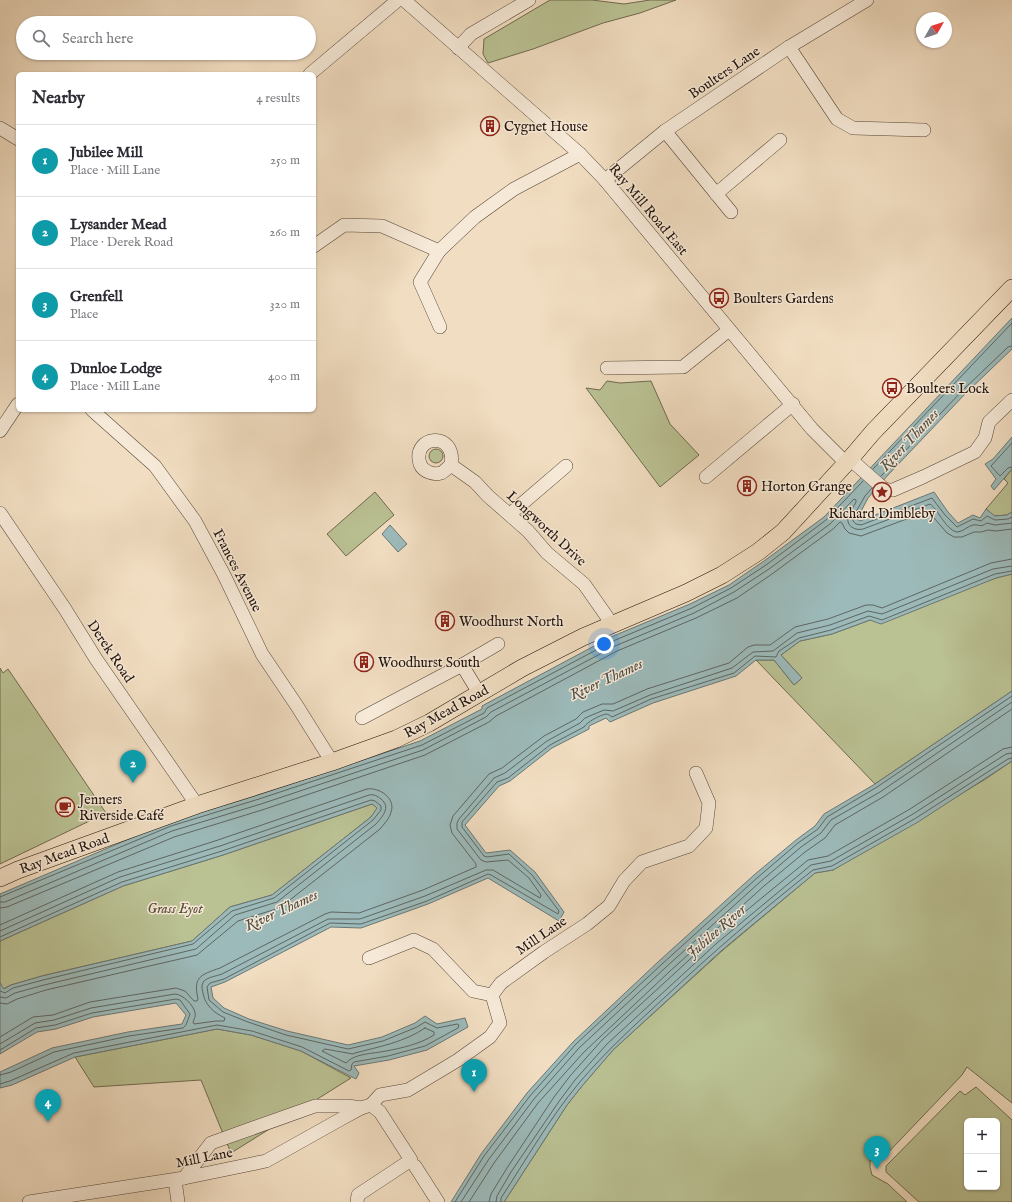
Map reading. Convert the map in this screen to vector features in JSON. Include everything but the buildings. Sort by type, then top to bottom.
[{"type":"main road","name":"Ray Mead Road","points":[[0,878],[18,870],[197,805],[332,762],[407,734],[429,723],[529,665],[583,637],[686,593],[722,575],[740,564],[783,532],[851,463],[873,432],[1012,288]]},
{"type":"street","points":[[312,72],[398,0]]},
{"type":"street","name":"Ray Mill Road East","points":[[404,0],[580,154],[605,180],[729,330],[793,404],[812,429],[851,463],[883,488],[893,490],[976,452],[985,438],[989,422],[1012,400]]},
{"type":"street","points":[[458,48],[471,34],[529,0]]},
{"type":"street","name":"Boulters Lane","points":[[605,180],[665,132],[789,47],[867,0]]},
{"type":"street","points":[[789,47],[837,119],[853,128],[924,130]]},
{"type":"street","points":[[0,128],[16,138]]},
{"type":"street","points":[[665,132],[731,212]]},
{"type":"street","points":[[716,194],[780,140]]},
{"type":"street","points":[[440,327],[420,282],[439,251],[475,217],[514,189],[580,154]]},
{"type":"street","points":[[316,245],[344,225],[382,226],[439,251]]},
{"type":"street","points":[[607,368],[683,367],[729,330]]},
{"type":"street","points":[[706,477],[793,404]]},
{"type":"street","points":[[0,430],[16,407]]},
{"type":"street","name":"Frances Avenue","points":[[94,412],[154,466],[195,521],[224,575],[262,654],[332,762]]},
{"type":"street","name":"Longworth Drive","points":[[450,465],[475,482],[488,496],[528,531],[547,553],[584,584],[612,624]]},
{"type":"street","points":[[510,514],[566,466]]},
{"type":"street","name":"Derek Road","points":[[0,513],[65,609],[96,659],[197,805]]},
{"type":"street","points":[[362,718],[462,665],[498,644]]},
{"type":"street","points":[[462,665],[479,693]]},
{"type":"street","name":"Mill Lane","points":[[30,1202],[180,1179],[266,1161],[366,1107],[380,1095],[408,1090],[458,1060],[490,1037],[500,1023],[492,995],[501,983],[544,952],[587,924],[609,906],[624,881],[642,862],[689,846],[706,828],[709,803],[696,772]]},
{"type":"street","points":[[369,958],[414,940],[433,950],[474,991],[492,995]]},
{"type":"street","points":[[178,1202],[180,1179],[210,1143],[315,1106],[348,1106],[366,1107],[380,1112],[438,1202]]},
{"type":"street","points":[[357,1202],[358,1194],[413,1163]]},
{"type":"green space","points":[[550,0],[592,0],[624,4],[650,0],[676,0],[640,13],[603,23],[533,49],[488,63],[483,54],[484,39]]},
{"type":"green space","points":[[607,381],[620,383],[651,381],[670,424],[699,455],[660,487],[586,388],[600,390]]},
{"type":"green space","points":[[433,449],[439,449],[443,453],[443,459],[439,463],[433,463],[429,459],[429,453]]},
{"type":"green space","points":[[1012,469],[1012,512],[1007,515],[994,516],[986,509],[1008,483],[1004,479]]},
{"type":"green space","points":[[375,492],[394,515],[346,556],[327,534]]},
{"type":"green space","points":[[1012,574],[1012,691],[875,784],[756,660],[774,660],[794,685],[802,678],[781,655],[800,641],[832,634],[996,578]]},
{"type":"green space","points":[[0,668],[3,673],[8,669],[106,813],[0,864]]},
{"type":"green space","points":[[1012,761],[1012,1103],[967,1067],[962,1075],[881,1160],[877,1162],[870,1160],[872,1175],[888,1184],[907,1202],[504,1202],[567,1105],[613,1050],[723,950],[815,873],[833,870],[984,780]]},
{"type":"green space","name":"Grass Eyot","points":[[372,804],[378,808],[371,817],[272,895],[230,907],[192,941],[42,976],[11,985],[3,989],[0,983],[0,941],[123,886],[223,855]]},
{"type":"green space","points":[[217,1029],[251,1035],[301,1051],[351,1078],[231,1153],[201,1080],[94,1087],[75,1057]]},
{"type":"green space","points":[[976,1087],[1012,1120],[1012,1202],[919,1202],[886,1172],[886,1166],[960,1091],[965,1095]]},
{"type":"water","name":"River Thames","points":[[1012,318],[1012,349],[966,393],[888,475],[868,498],[857,519],[860,521],[934,492],[958,523],[973,515],[980,518],[986,509],[995,516],[1007,515],[1012,512],[1012,574],[996,578],[881,624],[870,620],[832,634],[800,641],[781,655],[802,678],[794,685],[774,660],[756,660],[736,676],[653,703],[610,722],[606,718],[589,726],[589,729],[552,748],[510,781],[499,786],[465,825],[486,853],[510,850],[535,872],[564,912],[559,921],[488,878],[428,904],[361,928],[331,927],[225,982],[211,987],[213,998],[224,1008],[249,1019],[287,1031],[348,1045],[382,1037],[415,1023],[425,1016],[437,1024],[465,1018],[468,1027],[427,1050],[389,1060],[354,1066],[359,1073],[356,1079],[301,1051],[251,1035],[217,1029],[75,1057],[12,1085],[0,1088],[0,1072],[52,1048],[128,1032],[182,1024],[186,1015],[176,1003],[93,1017],[56,1029],[37,1032],[0,1054],[0,983],[4,989],[11,985],[42,976],[192,941],[230,907],[272,895],[371,817],[377,808],[372,804],[223,855],[123,886],[0,941],[0,894],[169,822],[258,795],[420,741],[482,709],[482,706],[611,637],[690,604],[729,585],[824,517]]},
{"type":"water","points":[[1012,437],[1012,469],[994,490],[991,486],[996,479],[985,464],[993,459]]},
{"type":"water","points":[[390,525],[407,544],[398,552],[382,534]]},
{"type":"water","name":"Jubilee River","points":[[1012,691],[1012,761],[918,822],[833,870],[815,873],[722,950],[613,1050],[567,1105],[504,1202],[451,1202],[481,1154],[527,1093],[573,1042],[659,961],[754,875],[815,826],[824,814],[875,784]]},
{"type":"place","name":"Cygnet House","points":[[490,126]]},
{"type":"place","name":"Boulters Gardens","points":[[719,298]]},
{"type":"place","name":"Boulters Lock","points":[[892,388]]},
{"type":"place","name":"Horton Grange","points":[[747,486]]},
{"type":"place","name":"Richard Dimbleby","points":[[882,492]]},
{"type":"place","name":"Woodhurst North","points":[[445,621]]},
{"type":"place","name":"Woodhurst South","points":[[364,662]]},
{"type":"place","name":"Lysander Mead","points":[[133,783]]},
{"type":"place","name":"Jenners Riverside Café","points":[[65,807]]},
{"type":"place","name":"Jubilee Mill","points":[[474,1092]]},
{"type":"place","name":"Dunloe Lodge","points":[[48,1122]]},
{"type":"place","name":"Grenfell","points":[[877,1169]]}]
